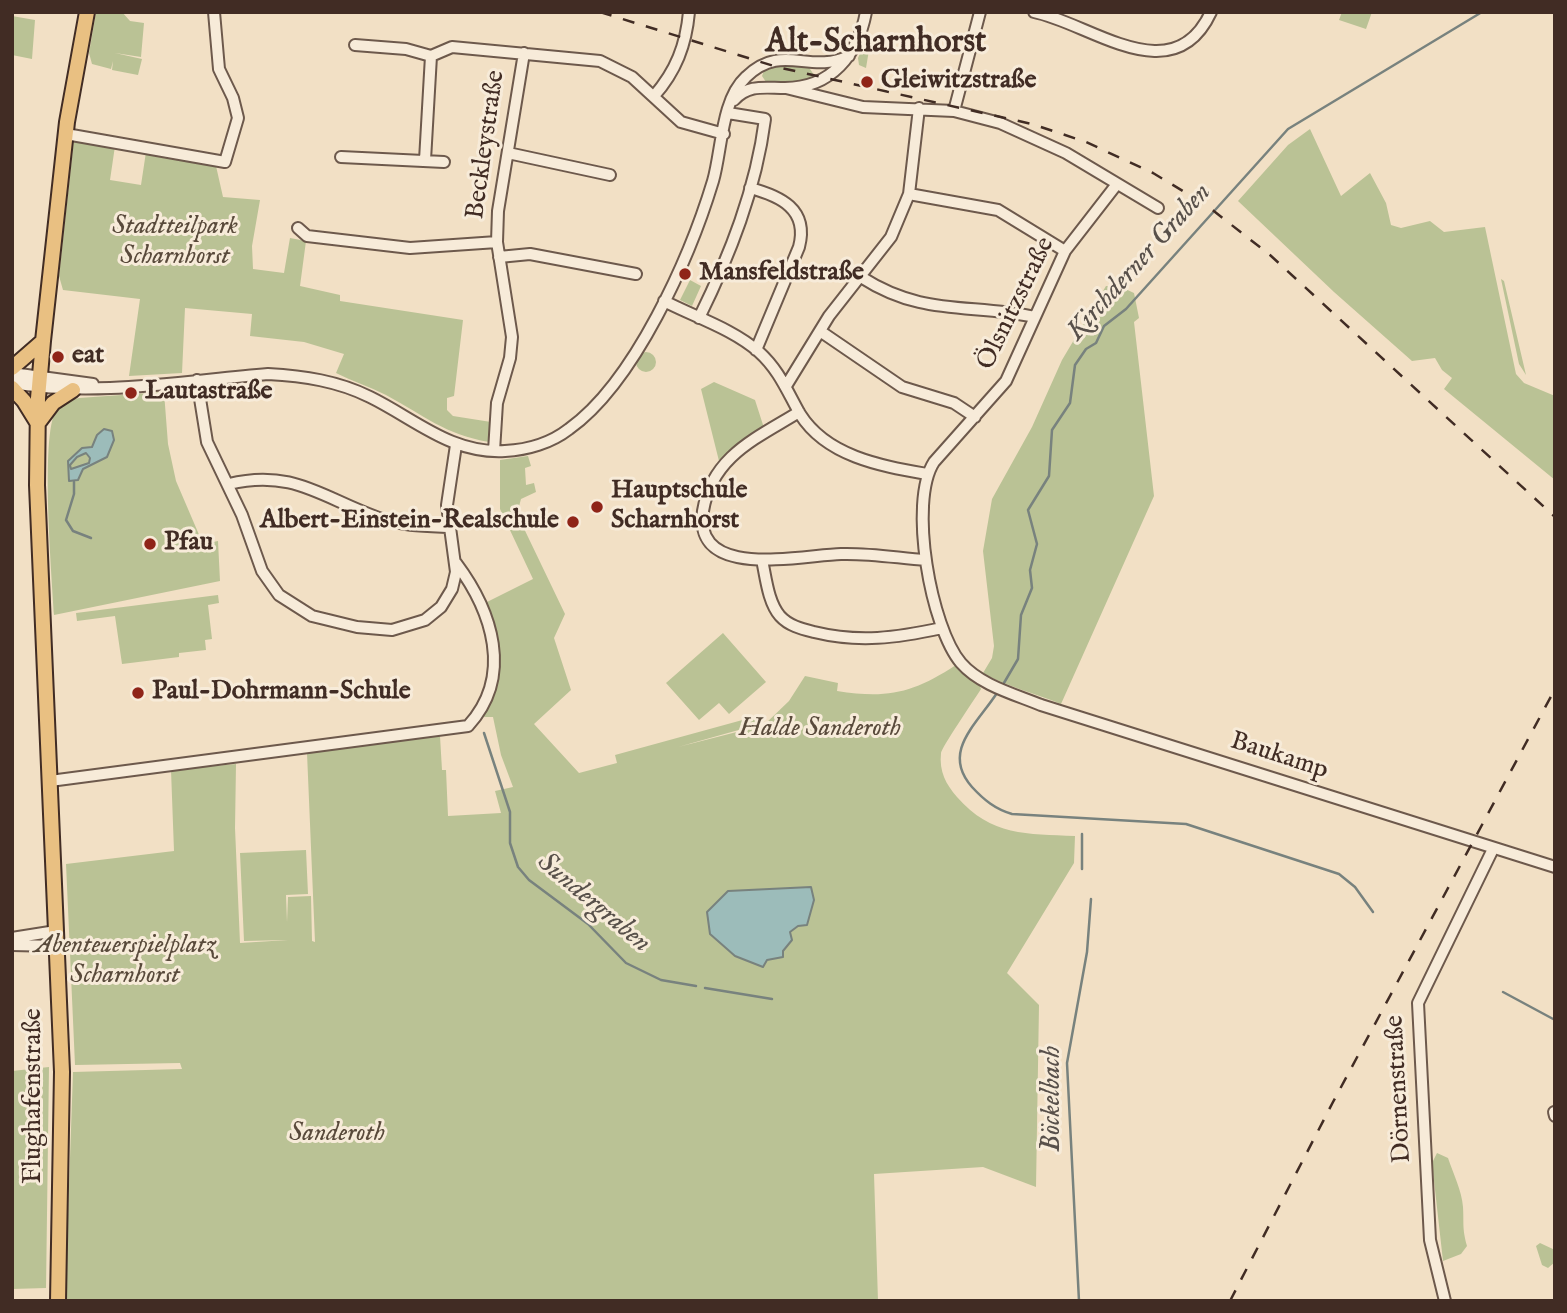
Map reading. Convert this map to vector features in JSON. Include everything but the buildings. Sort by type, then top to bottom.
[{"type":"main road","name":"Flughafenstraße","points":[[58,1301],[62,1072],[37,485],[38,424],[39,382],[66,134],[87,12]]},
{"type":"main road","points":[[12,371],[43,341]]},
{"type":"main road","points":[[12,385],[38,424],[53,403],[73,390]]},
{"type":"street","points":[[66,134],[225,162],[238,118],[233,98],[219,69],[214,12]]},
{"type":"street","points":[[654,96],[670,75],[684,49],[689,12]]},
{"type":"street","points":[[786,88],[821,79],[844,65],[860,39],[866,12]]},
{"type":"street","points":[[954,111],[980,12]]},
{"type":"street","points":[[1034,12],[1061,20],[1134,50],[1157,52],[1189,40],[1211,12]]},
{"type":"street","points":[[355,45],[407,49],[431,56],[452,47],[600,61],[632,76],[681,122],[724,134]]},
{"type":"street","name":"Beckleystraße","points":[[494,451],[496,412],[510,358],[512,337],[497,242],[498,211],[524,53]]},
{"type":"street","points":[[425,160],[431,56]]},
{"type":"street","points":[[12,371],[39,382],[73,390],[268,374],[328,381],[377,400],[456,445],[494,451],[520,449],[544,443],[568,431],[585,417],[622,370],[664,301],[700,221],[734,92],[766,62],[782,59],[834,64],[849,56]]},
{"type":"street","points":[[812,63],[828,93],[838,101]]},
{"type":"street","points":[[756,69],[766,86]]},
{"type":"street","points":[[730,108],[748,89],[766,86],[786,88],[863,107],[954,111],[1000,123],[1047,143],[1158,208]]},
{"type":"street","points":[[699,318],[727,257],[750,188],[765,119],[730,108]]},
{"type":"street","points":[[786,386],[820,331],[888,241],[909,194],[919,108]]},
{"type":"street","points":[[508,153],[610,175]]},
{"type":"street","points":[[341,157],[444,162]]},
{"type":"street","name":"Ölsnitzstraße","points":[[927,474],[1006,382],[1065,251],[1117,184]]},
{"type":"street","points":[[750,188],[772,194],[790,204],[801,229],[795,258],[756,350]]},
{"type":"street","points":[[909,194],[998,210],[1065,251]]},
{"type":"street","points":[[298,228],[307,236],[410,248],[497,242]]},
{"type":"street","points":[[499,257],[530,254],[636,274]]},
{"type":"street","points":[[860,277],[894,294],[932,307],[1035,317]]},
{"type":"street","points":[[664,301],[756,350],[786,386],[799,412],[816,432],[842,451],[892,468],[927,474],[924,502],[926,560],[942,628],[873,640],[842,638],[796,627],[783,619],[774,607],[762,560]]},
{"type":"street","points":[[820,331],[902,387],[954,403],[975,417]]},
{"type":"street","points":[[197,380],[207,442],[229,484],[270,586],[287,603],[312,616],[368,628],[392,630],[410,626],[433,614],[449,596],[456,563],[448,497],[456,445]]},
{"type":"street","points":[[12,385],[39,382],[98,387]]},
{"type":"street","points":[[799,412],[746,445],[719,467],[704,503],[702,525],[706,540],[726,553],[762,560],[843,554],[926,560]]},
{"type":"street","points":[[229,484],[259,480],[290,481],[318,489],[387,521],[450,527]]},
{"type":"street","points":[[50,781],[468,726],[496,675],[496,658],[481,600],[456,563]]},
{"type":"street","name":"Baukamp","points":[[942,628],[959,661],[992,685],[1008,692],[1063,713],[1555,867]]},
{"type":"street","name":"Dörnenstraße","points":[[1446,1301],[1430,1240],[1418,1003],[1493,849]]},
{"type":"street","points":[[12,938],[56,931]]},
{"type":"street","points":[[12,946],[57,947]]},
{"type":"green space","points":[[96,12],[122,12],[130,21],[144,23],[141,57],[115,53],[142,59],[138,75],[112,70],[113,61],[111,69],[92,64],[89,53]]},
{"type":"green space","points":[[1342,12],[1372,12],[1366,29],[1339,20]]},
{"type":"green space","points":[[12,16],[35,20],[32,59],[12,55]]},
{"type":"green space","points":[[867,38],[871,38],[866,68],[859,65],[858,58]]},
{"type":"green space","points":[[778,65],[808,66],[814,75],[794,83],[766,82],[762,76],[765,68]]},
{"type":"green space","points":[[1310,129],[1341,196],[1370,173],[1386,203],[1391,225],[1401,228],[1430,221],[1444,232],[1485,227],[1516,374],[1524,383],[1555,396],[1555,480],[1444,389],[1452,378],[1442,370],[1435,358],[1412,361],[1238,201],[1288,145]]},
{"type":"green space","name":"Stadtteilpark Scharnhorst","points":[[74,139],[115,146],[110,180],[141,185],[146,152],[216,166],[223,197],[260,200],[252,246],[253,269],[284,273],[290,238],[306,241],[300,286],[340,295],[340,301],[463,320],[454,396],[447,398],[447,410],[453,416],[491,422],[489,442],[447,429],[386,395],[336,373],[344,354],[304,342],[250,336],[252,314],[185,308],[182,373],[129,376],[140,299],[63,290],[59,276]]},
{"type":"green space","points":[[1501,279],[1504,281],[1526,375],[1519,364]]},
{"type":"green space","points":[[690,280],[701,286],[692,306],[680,300]]},
{"type":"green space","points":[[1106,286],[1121,287],[1134,293],[1139,318],[1134,322],[1154,496],[1061,704],[983,673],[992,658],[994,646],[983,551],[992,499],[1032,427],[1062,360]]},
{"type":"green space","points":[[646,352],[653,355],[656,362],[653,369],[646,372],[639,369],[636,362],[639,355]]},
{"type":"green space","points":[[714,382],[755,400],[764,428],[719,461],[701,389]]},
{"type":"green space","points":[[164,392],[168,444],[176,481],[203,544],[218,541],[220,581],[54,615],[48,477],[51,425],[56,410],[63,403],[79,398]]},
{"type":"green space","points":[[528,456],[531,466],[525,468],[526,485],[534,483],[536,492],[521,499],[517,514],[565,614],[554,638],[571,690],[534,724],[579,773],[617,763],[615,755],[757,716],[760,724],[678,747],[764,725],[789,701],[805,676],[838,683],[837,691],[886,694],[913,688],[956,665],[979,684],[981,689],[941,753],[942,772],[950,787],[970,810],[997,826],[1041,835],[1075,836],[1074,863],[1007,973],[1039,1005],[1036,1187],[983,1167],[874,1174],[878,1301],[65,1301],[73,1072],[182,1069],[180,1063],[75,1065],[66,864],[174,851],[171,770],[236,764],[235,828],[240,943],[288,940],[244,941],[240,853],[306,850],[308,894],[286,895],[287,922],[288,897],[311,896],[312,941],[315,942],[307,753],[440,736],[442,770],[446,770],[448,816],[501,813],[495,791],[513,787],[501,755],[493,717],[484,717],[481,712],[500,670],[485,603],[533,579],[500,509],[500,460]]},
{"type":"green space","points":[[218,595],[219,603],[208,605],[212,639],[205,640],[206,650],[179,653],[179,657],[122,664],[115,616],[77,621],[76,613]]},
{"type":"green space","points":[[723,633],[766,682],[729,714],[719,703],[699,720],[666,683]]},
{"type":"green space","points":[[49,1067],[46,1288],[12,1289],[12,1071]]},
{"type":"green space","points":[[1437,1153],[1448,1158],[1459,1188],[1467,1246],[1461,1254],[1443,1261],[1432,1163]]},
{"type":"green space","points":[[1540,1243],[1555,1250],[1555,1262],[1548,1268],[1542,1265],[1536,1246]]},
{"type":"water","points":[[104,429],[112,431],[114,440],[107,457],[83,469],[78,480],[69,481],[68,461],[82,448],[92,447],[97,435]],"holes":[[[86,453],[90,458],[89,463],[71,469],[70,465],[77,457]]]},
{"type":"water","points":[[811,887],[814,900],[807,925],[798,926],[790,932],[792,940],[783,951],[783,957],[767,960],[763,967],[735,956],[710,934],[707,912],[728,891]]},
{"type":"waterway","name":"Kirchderner Graben","points":[[1001,688],[1018,659],[1021,615],[1032,588],[1030,570],[1037,544],[1028,510],[1049,476],[1052,430],[1070,403],[1075,365],[1086,349],[1096,343],[1104,326],[1126,309],[1288,129],[1482,12]]},
{"type":"waterway","points":[[74,482],[74,494],[66,520],[73,531],[91,538]]},
{"type":"waterway","name":"Kirchderner Graben","points":[[997,693],[965,739],[960,762],[963,774],[972,787],[995,807],[1012,814],[1186,824],[1339,874],[1355,887],[1373,912]]},
{"type":"waterway","name":"Sundergraben","points":[[484,733],[510,812],[510,843],[518,867],[529,880],[588,924],[626,963],[661,980],[696,986]]},
{"type":"waterway","name":"Böckelbach","points":[[1082,834],[1082,869]]},
{"type":"waterway","name":"Böckelbach","points":[[1079,1301],[1067,1063],[1087,952],[1091,899]]},
{"type":"waterway","name":"Sundergraben","points":[[705,988],[772,999]]},
{"type":"waterway","name":"Kirchderner Graben","points":[[1503,992],[1555,1020]]},
{"type":"railway","points":[[600,12],[777,67],[1032,124],[1086,142],[1153,173],[1206,205],[1270,255],[1555,517]]},
{"type":"railway","points":[[1230,1301],[1333,1102],[1555,689]]},
{"type":"place","name":"Gleiwitzstraße","points":[[867,82]]},
{"type":"place","name":"Mansfeldstraße","points":[[685,274]]},
{"type":"place","name":"eat","points":[[58,357]]},
{"type":"place","name":"Lautastraße","points":[[131,393]]},
{"type":"place","name":"Hauptschule Scharnhorst","points":[[597,507]]},
{"type":"place","name":"Albert-Einstein-Realschule","points":[[573,522]]},
{"type":"place","name":"Pfau","points":[[150,544]]},
{"type":"place","name":"Paul-Dohrmann-Schule","points":[[138,693]]},
{"type":"district","name":"Alt-Scharnhorst","points":[[876,44]]},
{"type":"park label","name":"Halde Sanderoth","points":[[820,730]]},
{"type":"park label","name":"Abenteuerspielplatz Scharnhorst","points":[[125,962]]},
{"type":"park label","name":"Sanderoth","points":[[337,1135]]}]
